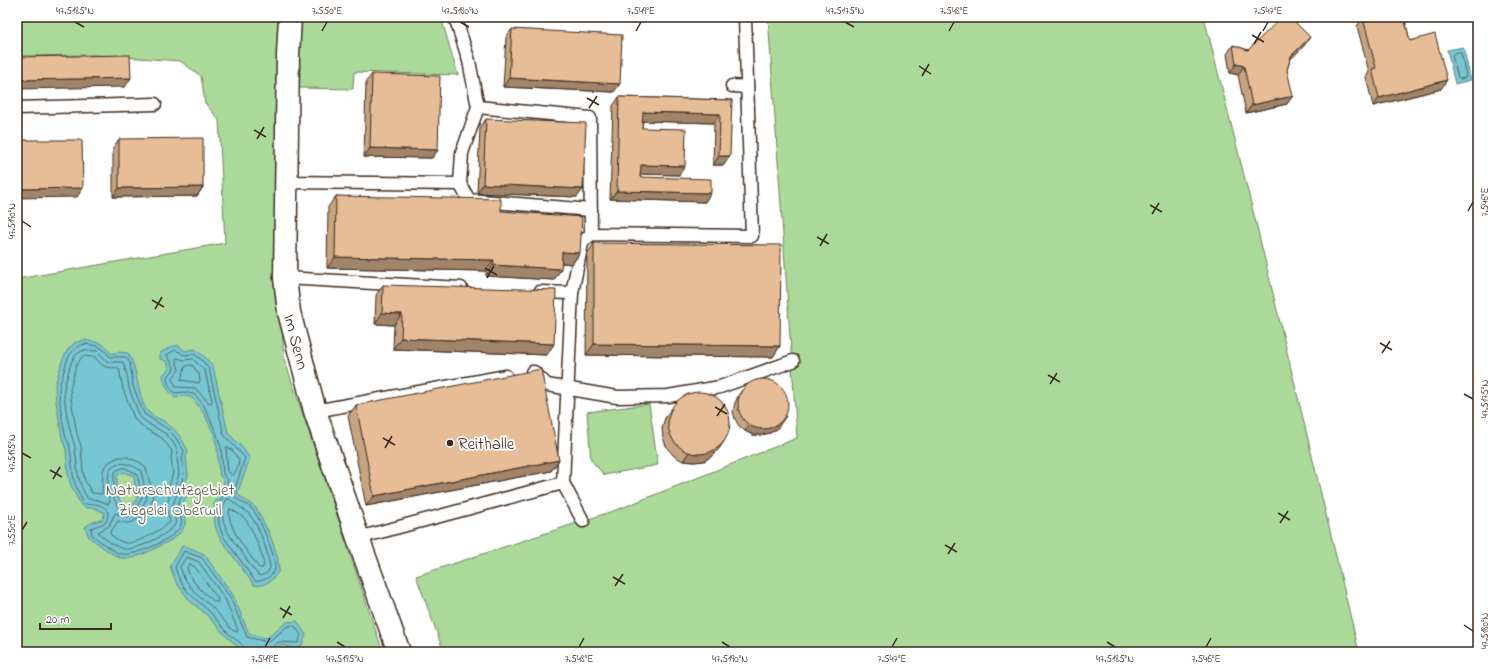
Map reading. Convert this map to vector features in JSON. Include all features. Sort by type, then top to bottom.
[{"type":"street","name":"Im Senn","points":[[290,17],[288,55],[285,278],[289,312],[315,411],[399,652]]},
{"type":"lane","points":[[455,17],[469,61],[478,107],[462,153],[460,184],[470,200],[591,210]]},
{"type":"lane","points":[[591,234],[752,236],[745,17]]},
{"type":"lane","points":[[732,86],[747,87]]},
{"type":"lane","points":[[17,108],[156,104]]},
{"type":"lane","points":[[478,107],[590,118],[591,234],[582,243],[572,293],[563,483],[583,521]]},
{"type":"lane","points":[[286,182],[460,184]]},
{"type":"lane","points":[[285,278],[476,288]]},
{"type":"lane","points":[[532,291],[572,293]]},
{"type":"lane","points":[[315,411],[534,372],[547,385],[617,397],[668,396],[720,387],[793,361]]},
{"type":"lane","points":[[358,538],[563,483]]},
{"type":"green space","name":"Naturschutzgebiet Ziegelei Oberwil","points":[[17,17],[279,17],[276,234],[284,358],[383,652],[17,652],[17,279],[225,243],[219,120],[205,103],[201,76],[180,61],[96,55],[17,56]]},
{"type":"green space","points":[[301,17],[437,17],[442,21],[458,75],[354,72],[353,89],[299,88],[295,22]]},
{"type":"green space","points":[[768,17],[1204,17],[1258,231],[1359,652],[444,652],[416,576],[619,509],[797,438]]},
{"type":"green space","points":[[1471,17],[1478,17],[1478,46]]},
{"type":"green space","points":[[649,404],[658,465],[604,475],[591,460],[587,412]]},
{"type":"water","points":[[1463,47],[1471,80],[1455,84],[1447,50]]},
{"type":"water","points":[[85,340],[102,344],[111,354],[118,352],[128,353],[132,360],[143,404],[147,411],[175,430],[188,451],[186,457],[188,476],[185,483],[187,492],[181,507],[185,517],[185,525],[181,532],[171,540],[133,558],[120,558],[89,537],[85,527],[93,522],[102,520],[105,513],[95,508],[87,508],[81,505],[71,486],[68,474],[66,449],[62,438],[56,401],[55,386],[62,361],[67,351],[74,343]],"holes":[[[124,472],[134,476],[138,496],[135,503],[128,508],[119,498],[117,489],[117,475]]]},
{"type":"water","points":[[178,345],[185,351],[195,349],[205,357],[213,367],[228,433],[250,458],[237,494],[256,508],[274,546],[279,571],[265,584],[254,585],[220,538],[215,526],[214,504],[224,489],[224,480],[220,476],[217,447],[213,433],[204,414],[196,402],[191,397],[183,396],[175,398],[170,393],[164,382],[163,375],[170,368],[166,361],[160,359],[160,353]]},
{"type":"water","points":[[183,545],[204,554],[233,595],[249,634],[267,638],[287,622],[297,621],[306,635],[300,649],[281,645],[272,652],[244,652],[226,636],[207,615],[189,600],[176,582],[170,566]]},
{"type":"building","points":[[1282,17],[1290,17],[1310,37],[1291,56],[1287,70],[1293,96],[1252,105],[1244,66],[1236,64],[1233,45],[1248,50]]},
{"type":"building","points":[[1404,17],[1410,41],[1435,34],[1447,80],[1379,98],[1372,69],[1376,68],[1363,18]]},
{"type":"building","points":[[512,29],[622,35],[620,84],[509,78]]},
{"type":"building","points":[[130,55],[131,78],[17,80],[17,57]]},
{"type":"building","points":[[372,74],[440,76],[438,150],[370,148]]},
{"type":"building","points":[[619,97],[732,100],[730,156],[719,156],[720,114],[643,112],[642,128],[686,129],[685,166],[641,165],[640,177],[711,179],[711,193],[617,191]]},
{"type":"building","points":[[486,119],[586,123],[583,189],[483,184]]},
{"type":"building","points":[[203,138],[203,187],[119,188],[119,139]]},
{"type":"building","points":[[17,140],[82,140],[83,188],[17,189]]},
{"type":"building","points":[[336,196],[501,199],[501,211],[582,217],[580,253],[562,252],[561,269],[493,265],[494,260],[335,257]]},
{"type":"building","points":[[594,243],[781,245],[780,346],[594,344]]},
{"type":"building","points":[[383,285],[556,290],[554,344],[401,338],[402,314],[382,313]]},
{"type":"building","name":"Reithalle","points":[[541,369],[559,460],[374,496],[356,405]]},
{"type":"building","points":[[768,379],[773,380],[781,386],[787,394],[787,414],[781,422],[773,428],[758,429],[753,428],[745,422],[739,414],[738,399],[739,394],[745,386],[753,380]]},
{"type":"building","points":[[699,392],[711,394],[721,401],[728,411],[730,423],[728,435],[721,445],[711,452],[699,454],[687,452],[677,445],[670,435],[668,423],[670,411],[677,401],[687,394]]},
{"type":"place","name":"Reithalle","points":[[450,443]]}]
